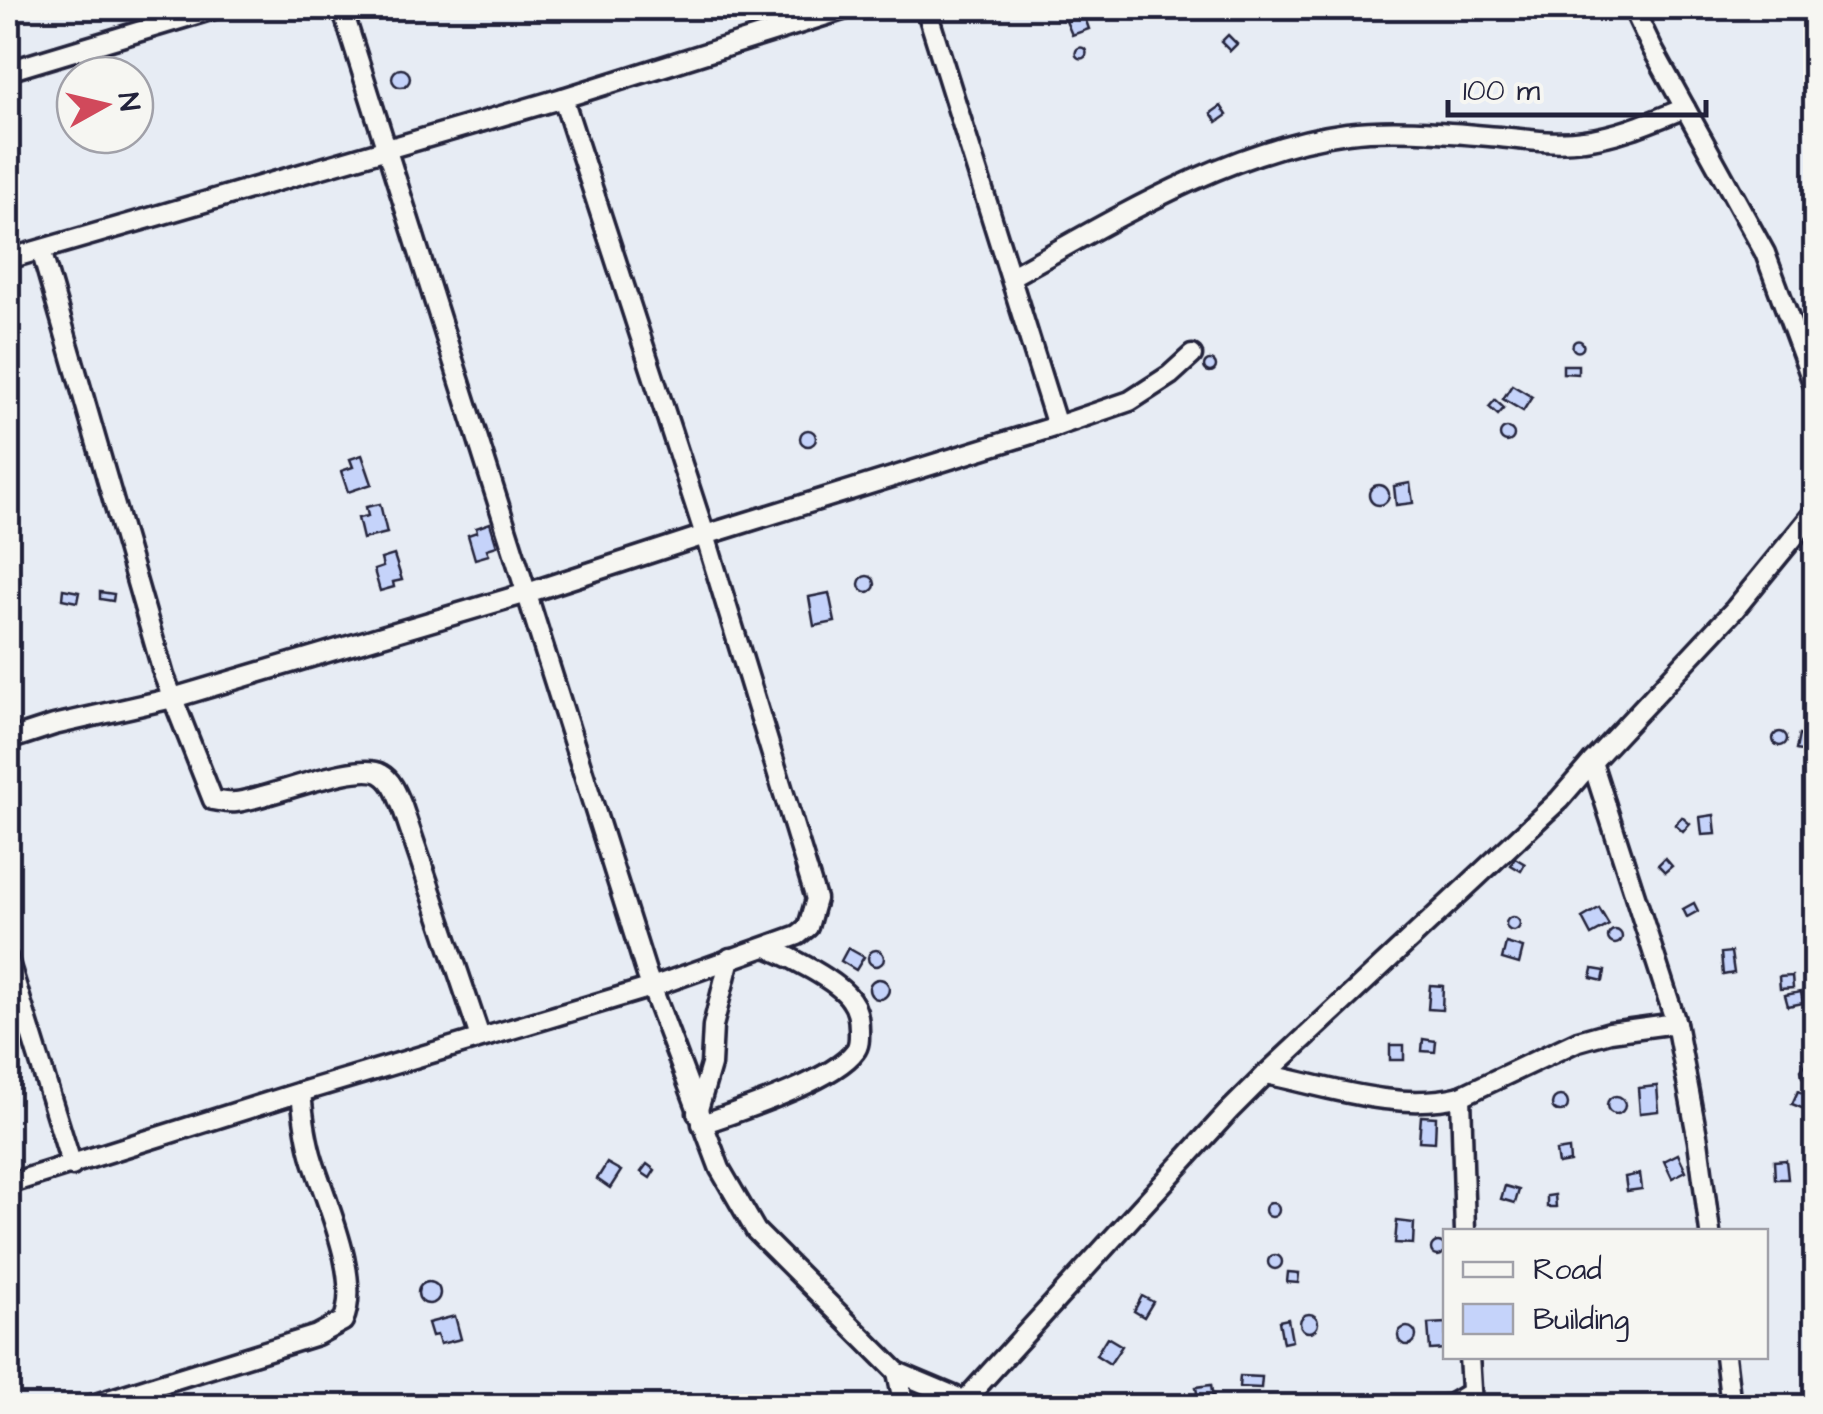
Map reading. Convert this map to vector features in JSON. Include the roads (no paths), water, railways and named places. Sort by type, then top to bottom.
[{"type":"street","points":[[8,72],[217,8]]},
{"type":"street","points":[[342,8],[652,987],[720,1169],[756,1231],[896,1372],[968,1404],[1229,1111],[1559,800],[1735,610],[1816,510]]},
{"type":"street","points":[[8,259],[564,98],[849,8]]},
{"type":"street","points":[[926,8],[1057,426]]},
{"type":"street","points":[[1633,8],[1765,252],[1816,391]]},
{"type":"street","points":[[8,1184],[652,987],[798,935],[808,927],[816,899],[706,535],[564,98]]},
{"type":"street","points":[[1012,276],[1159,196],[1266,152],[1302,142],[1349,133],[1402,130],[1550,142],[1584,140],[1685,108]]},
{"type":"street","points":[[41,250],[160,661],[212,800],[233,803],[354,770],[375,771],[385,776],[402,806],[480,1037]]},
{"type":"street","points":[[8,740],[54,725],[173,698],[527,593],[1057,426],[1130,402],[1192,355]]},
{"type":"street","points":[[1592,762],[1676,1022],[1710,1229]]},
{"type":"street","points":[[700,1118],[792,1090],[836,1067],[856,1051],[860,1020],[850,996],[767,946]]},
{"type":"street","points":[[700,1118],[711,1065],[713,1026],[730,958]]},
{"type":"street","points":[[8,959],[72,1166]]},
{"type":"street","points":[[1266,1074],[1392,1100],[1441,1101],[1461,1096],[1578,1042],[1610,1032],[1676,1022]]},
{"type":"street","points":[[89,1406],[317,1335],[343,1321],[348,1303],[338,1232],[312,1159],[301,1092]]},
{"type":"street","points":[[1461,1096],[1466,1229]]},
{"type":"street","points":[[1445,1406],[1471,1400],[1469,1359]]},
{"type":"street","points":[[1726,1359],[1731,1406]]},
{"type":"street","points":[[896,1372],[904,1406]]}]
